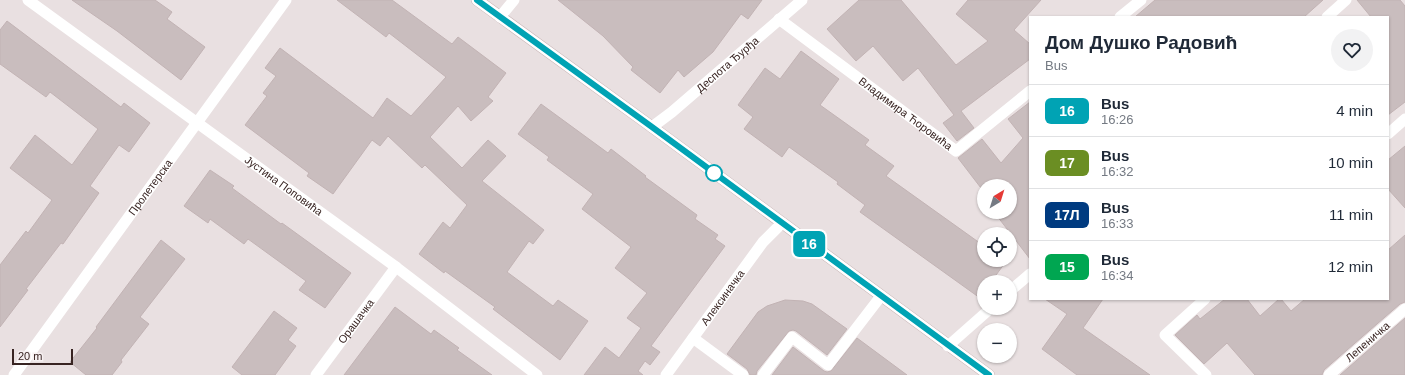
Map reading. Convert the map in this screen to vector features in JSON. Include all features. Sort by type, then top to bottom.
[{"type":"street","name":"Јустина Поповића","points":[[28,0],[396,267],[536,375]]},
{"type":"street","name":"Пролетерска","points":[[14,375],[286,0]]},
{"type":"street","points":[[477,0],[989,375]]},
{"type":"street","points":[[500,17],[514,0]]},
{"type":"street","name":"Деспота Ђурђа","points":[[652,127],[672,112],[802,0]]},
{"type":"street","points":[[1121,16],[1141,0]]},
{"type":"street","points":[[1328,16],[1346,0]]},
{"type":"street","name":"Владимира Ћоровића","points":[[779,19],[956,151],[1029,92]]},
{"type":"street","points":[[1389,133],[1405,119]]},
{"type":"street","name":"Алексиначка","points":[[666,375],[763,242],[782,223]]},
{"type":"street","name":"Орашачка","points":[[316,375],[396,267]]},
{"type":"street","points":[[1017,286],[1029,275]]},
{"type":"street","points":[[763,375],[792,337],[828,365],[881,296]]},
{"type":"street","points":[[1204,300],[1165,335],[1206,375]]},
{"type":"street","name":"Лепеничка","points":[[1329,375],[1405,309]]},
{"type":"street","points":[[948,346],[983,315]]},
{"type":"street","points":[[693,338],[743,375]]},
{"type":"building","points":[[72,0],[155,0],[172,12],[167,19],[205,47],[181,80],[117,31]]},
{"type":"building","points":[[337,0],[392,0],[452,44],[458,37],[506,73],[488,97],[493,101],[471,121],[458,106],[430,137],[462,168],[488,140],[506,156],[482,181],[544,230],[533,244],[529,241],[507,272],[553,306],[558,300],[588,321],[560,360],[493,309],[495,307],[445,271],[444,273],[419,254],[443,222],[450,228],[467,205],[425,165],[422,168],[388,136],[380,146],[372,140],[333,194],[307,176],[309,173],[245,125],[267,96],[263,93],[276,76],[265,68],[280,48],[373,118],[387,98],[411,116],[446,77],[389,33],[386,37]]},
{"type":"building","points":[[558,0],[762,0],[748,19],[741,14],[713,52],[684,77],[678,70],[660,93],[631,70],[633,67],[603,36]]},
{"type":"building","points":[[859,0],[901,0],[956,65],[988,41],[956,14],[968,0],[1041,0],[1014,30],[1029,43],[1029,60],[961,111],[974,128],[957,141],[943,123],[954,115],[918,68],[903,81],[873,46],[856,61],[827,29]]},
{"type":"building","points":[[1155,0],[1323,0],[1305,16],[1136,16]]},
{"type":"building","points":[[1357,0],[1400,0],[1405,6],[1405,102],[1389,114],[1389,16],[1370,16]]},
{"type":"building","points":[[7,21],[121,107],[124,103],[150,123],[129,152],[119,145],[90,186],[99,193],[63,244],[61,243],[26,289],[28,290],[0,327],[0,265],[26,231],[28,233],[52,200],[10,168],[35,135],[72,165],[98,129],[50,92],[46,97],[0,64],[0,30]]},
{"type":"building","points":[[801,51],[839,79],[820,105],[869,140],[865,145],[894,166],[886,176],[977,241],[977,267],[1002,267],[996,275],[977,275],[977,296],[860,212],[865,205],[837,184],[838,182],[789,147],[782,157],[744,129],[753,117],[738,105],[765,68],[780,79]]},
{"type":"building","points":[[1029,103],[1029,258],[1017,242],[1017,227],[1005,227],[999,219],[1017,219],[1017,179],[977,179],[977,183],[958,158],[982,139],[1001,163],[1023,138],[1008,119]]},
{"type":"building","points":[[541,104],[608,153],[611,149],[646,176],[645,177],[697,215],[695,219],[718,235],[715,239],[725,246],[651,346],[660,352],[650,365],[645,361],[638,371],[643,375],[584,375],[605,347],[619,358],[641,328],[627,318],[647,293],[615,268],[631,247],[582,209],[593,194],[547,160],[549,157],[518,134]]},
{"type":"building","points":[[1405,146],[1405,208],[1389,190],[1389,159]]},
{"type":"building","points":[[210,170],[234,186],[232,188],[281,224],[282,223],[351,273],[325,308],[299,290],[306,281],[248,239],[244,244],[210,219],[208,223],[184,206]]},
{"type":"building","points":[[1405,235],[1405,302],[1400,304],[1324,370],[1322,375],[1255,375],[1227,343],[1204,364],[1175,335],[1197,315],[1200,319],[1224,300],[1248,300],[1260,316],[1278,300],[1282,300],[1291,311],[1304,300],[1389,300],[1389,249]]},
{"type":"building","points":[[161,240],[185,259],[140,317],[149,324],[121,360],[122,362],[112,375],[86,375],[70,362],[97,328],[96,327]]},
{"type":"building","points":[[785,300],[803,301],[812,304],[847,329],[827,355],[796,331],[789,331],[757,371],[756,375],[750,375],[747,369],[727,354],[758,312],[767,306]]},
{"type":"building","points":[[1046,300],[1102,300],[1083,328],[1150,375],[1077,375],[1042,349],[1067,314]]},
{"type":"building","points":[[395,307],[431,334],[434,330],[459,348],[457,350],[492,375],[344,375]]},
{"type":"building","points":[[274,311],[297,328],[288,340],[296,346],[275,375],[242,375],[232,367]]},
{"type":"building","points":[[1405,318],[1405,375],[1340,375]]},
{"type":"building","points":[[857,338],[907,375],[772,375],[793,347],[824,371],[831,371]]},
{"type":"bus line","name":"16","points":[[477,0],[989,375]]}]
